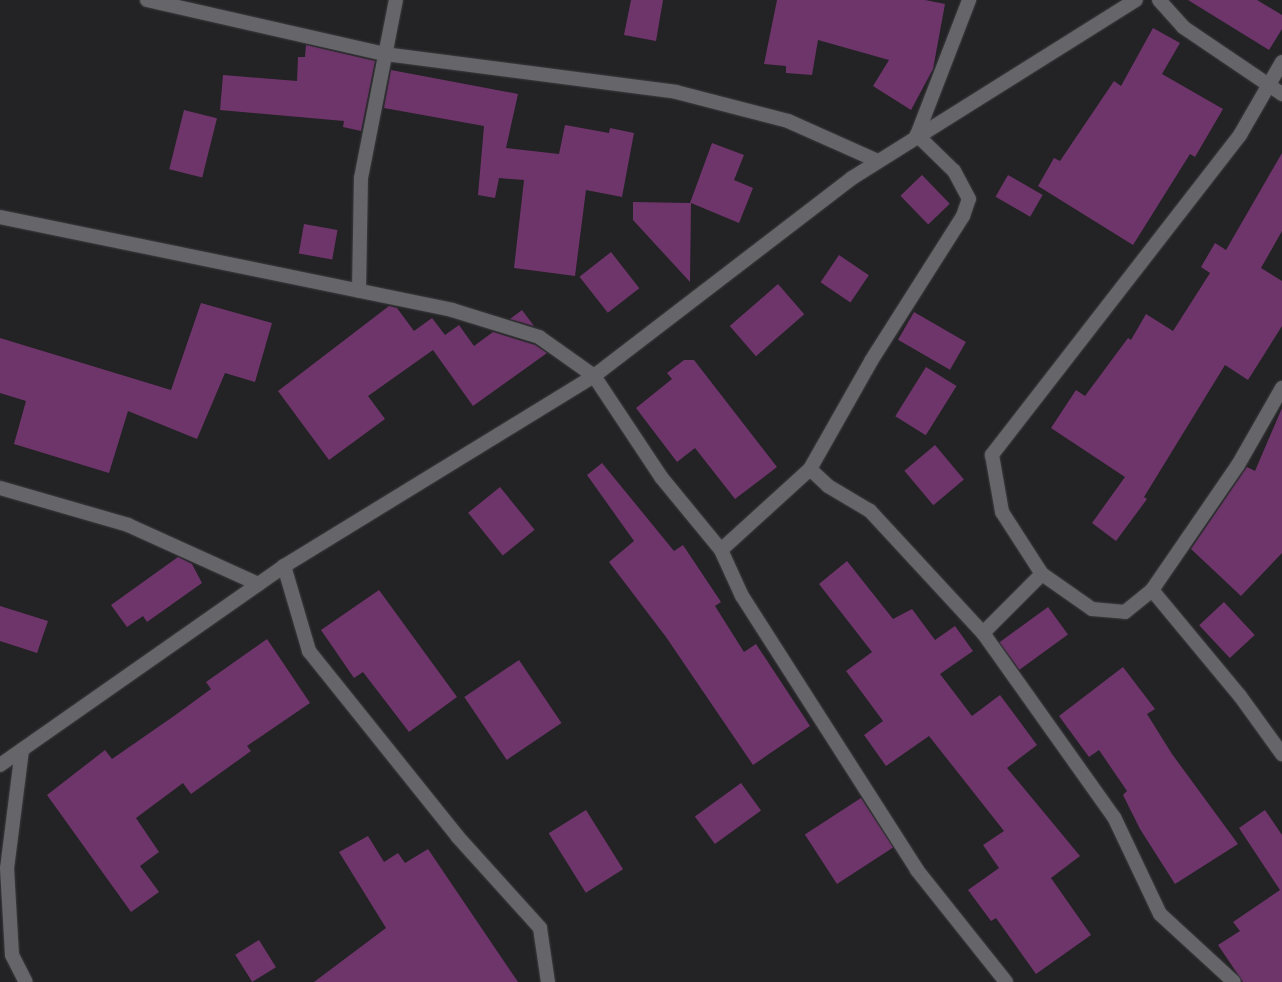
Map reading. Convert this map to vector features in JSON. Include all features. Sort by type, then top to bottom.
[{"type":"street","points":[[147,0],[385,54],[676,92],[788,121],[878,161]]},
{"type":"street","points":[[358,290],[361,178],[396,0]]},
{"type":"street","points":[[917,135],[969,0]]},
{"type":"street","points":[[0,765],[284,566],[594,376],[878,161],[1136,0]]},
{"type":"street","points":[[1159,0],[1183,26],[1268,87],[1282,94]]},
{"type":"street","points":[[1282,62],[1240,135],[992,455],[1002,512],[1042,574],[1092,609],[1126,612],[1152,590],[1238,465],[1282,388]]},
{"type":"street","points":[[721,550],[810,469],[871,361],[952,237],[969,199],[954,172],[917,135]]},
{"type":"street","points":[[0,217],[452,310],[539,338],[594,376],[661,476],[721,550],[742,596],[917,870],[1006,982]]},
{"type":"street","points":[[810,469],[828,486],[870,511],[983,633],[1114,817],[1160,914],[1234,982]]},
{"type":"street","points":[[0,488],[128,526],[258,584]]},
{"type":"street","points":[[284,566],[309,651],[457,836],[540,928],[548,982]]},
{"type":"street","points":[[983,633],[1042,574]]},
{"type":"street","points":[[1152,590],[1240,696],[1282,754]]},
{"type":"street","points":[[22,750],[8,868],[12,955],[26,982]]},
{"type":"building","points":[[631,0],[663,0],[656,41],[624,35]]},
{"type":"building","points":[[777,0],[925,0],[945,4],[933,69],[911,110],[873,86],[889,60],[818,40],[812,75],[786,73],[786,66],[764,64]]},
{"type":"building","points":[[1188,0],[1257,0],[1282,15],[1282,29],[1269,50]]},
{"type":"building","points":[[1153,28],[1180,43],[1162,74],[1223,109],[1195,157],[1190,154],[1133,245],[1038,186],[1054,158],[1060,161],[1114,81],[1121,86]]},
{"type":"building","points":[[306,45],[375,61],[361,131],[343,127],[344,121],[220,110],[223,75],[297,81],[298,57],[305,57]]},
{"type":"building","points":[[391,70],[518,94],[506,148],[559,154],[565,125],[609,133],[610,128],[634,133],[622,197],[586,190],[575,276],[514,268],[524,180],[499,178],[495,198],[478,195],[484,126],[384,108]]},
{"type":"building","points":[[184,110],[217,118],[202,177],[169,169]]},
{"type":"building","points":[[712,143],[744,155],[734,180],[753,188],[739,223],[691,203],[690,282],[633,220],[633,202],[690,203]]},
{"type":"building","points":[[1282,153],[1282,231],[1261,268],[1282,281],[1282,326],[1248,380],[1225,365],[1144,497],[1147,499],[1116,541],[1092,523],[1125,477],[1051,428],[1076,390],[1085,396],[1128,338],[1131,340],[1146,314],[1173,331],[1210,273],[1201,267],[1215,243],[1226,250]]},
{"type":"building","points":[[922,175],[950,204],[928,225],[900,196]]},
{"type":"building","points":[[1008,175],[1043,195],[1030,217],[996,197]]},
{"type":"building","points":[[304,224],[337,230],[332,259],[299,254]]},
{"type":"building","points":[[611,252],[639,288],[608,313],[579,277]]},
{"type":"building","points":[[839,255],[869,275],[850,302],[821,282]]},
{"type":"building","points":[[778,284],[804,314],[756,356],[730,326]]},
{"type":"building","points":[[201,303],[272,323],[255,382],[225,373],[197,439],[128,411],[109,473],[14,444],[26,401],[0,393],[0,338],[171,390]]},
{"type":"building","points":[[389,306],[397,308],[414,331],[432,318],[445,335],[459,325],[474,346],[493,332],[535,345],[547,353],[473,406],[433,350],[368,396],[385,419],[329,460],[278,391]]},
{"type":"building","points":[[522,310],[534,326],[510,319]]},
{"type":"building","points":[[914,312],[966,342],[950,370],[898,340]]},
{"type":"building","points":[[684,360],[694,360],[777,467],[735,499],[695,448],[677,462],[636,408],[672,379],[667,373]]},
{"type":"building","points":[[926,367],[957,386],[926,435],[895,416]]},
{"type":"building","points":[[1282,408],[1282,553],[1241,596],[1191,549],[1247,467],[1255,471]]},
{"type":"building","points":[[935,445],[964,479],[933,505],[904,471]]},
{"type":"building","points":[[602,463],[674,551],[683,545],[721,602],[715,606],[744,652],[756,644],[810,726],[753,765],[666,637],[609,562],[634,541],[587,475]]},
{"type":"building","points":[[500,487],[535,530],[503,556],[468,513]]},
{"type":"building","points":[[178,557],[192,564],[202,583],[147,622],[143,616],[127,627],[111,605]]},
{"type":"building","points":[[847,561],[893,619],[912,609],[935,640],[955,626],[973,651],[940,674],[972,716],[1000,695],[1037,745],[1007,768],[1080,856],[1051,878],[1091,935],[1036,974],[996,918],[991,921],[968,890],[999,868],[983,845],[1004,831],[929,736],[886,766],[864,735],[883,721],[846,671],[872,652],[819,584]]},
{"type":"building","points":[[379,590],[457,697],[409,732],[363,672],[354,678],[321,630]]},
{"type":"building","points":[[1224,602],[1255,635],[1230,658],[1199,625]]},
{"type":"building","points":[[0,606],[48,621],[37,653],[0,641]]},
{"type":"building","points":[[1048,607],[1068,635],[1019,670],[999,642]]},
{"type":"building","points":[[267,639],[310,703],[247,746],[251,751],[191,794],[183,783],[136,818],[159,852],[140,866],[159,892],[131,912],[47,795],[105,750],[112,759],[174,716],[211,689],[206,682]]},
{"type":"building","points":[[519,660],[561,723],[507,760],[464,697]]},
{"type":"building","points":[[1123,667],[1155,709],[1147,714],[1172,754],[1238,844],[1175,884],[1140,829],[1123,795],[1127,791],[1099,750],[1089,757],[1059,716]]},
{"type":"building","points":[[741,783],[761,811],[715,844],[695,817]]},
{"type":"building","points":[[861,798],[893,847],[837,884],[805,834]]},
{"type":"building","points":[[586,810],[623,869],[586,893],[549,833]]},
{"type":"building","points":[[1265,810],[1282,835],[1282,982],[1243,982],[1218,945],[1240,931],[1233,922],[1280,890],[1239,828]]},
{"type":"building","points":[[368,836],[384,862],[398,853],[405,863],[428,849],[518,982],[314,982],[386,928],[339,852]]},
{"type":"building","points":[[259,940],[276,967],[252,982],[235,955]]}]
